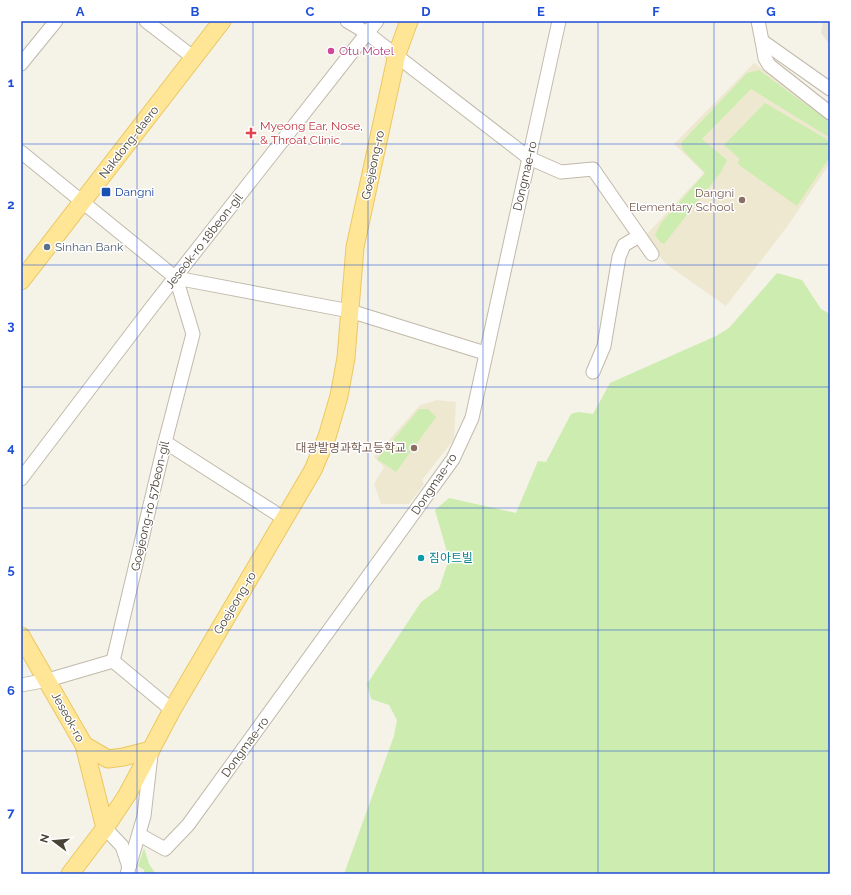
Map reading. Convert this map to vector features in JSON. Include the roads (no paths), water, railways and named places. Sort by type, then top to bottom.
[{"type":"main road","name":"Nakdong-daero","points":[[21,281],[222,21]]},
{"type":"main road","name":"Goejeong-ro","points":[[70,874],[105,828],[126,795],[172,710],[313,470],[327,437],[339,396],[346,358],[356,247],[397,54],[409,21]]},
{"type":"main road","name":"Jeseok-ro","points":[[21,636],[48,680],[84,745],[105,828]]},
{"type":"main road","points":[[84,745],[108,759],[151,750]]},
{"type":"street","points":[[21,64],[56,21]]},
{"type":"street","points":[[146,21],[194,58]]},
{"type":"street","points":[[347,21],[397,54],[529,158],[562,172],[593,169],[652,254]]},
{"type":"street","name":"Jeseok-ro 18beon-gil","points":[[21,479],[377,21]]},
{"type":"street","name":"Dongmae-ro","points":[[140,835],[165,849],[188,825],[452,459],[472,418],[485,353],[559,21]]},
{"type":"street","points":[[758,21],[765,58],[769,65],[830,113]]},
{"type":"street","points":[[762,41],[830,89]]},
{"type":"street","points":[[21,152],[176,278],[350,312],[485,353]]},
{"type":"street","points":[[593,372],[604,346],[619,258],[624,245],[639,236]]},
{"type":"street","name":"Goejeong-ro 57beon-gil","points":[[113,661],[165,442],[193,334],[176,278]]},
{"type":"street","points":[[165,442],[284,519]]},
{"type":"street","points":[[21,686],[48,680],[113,661],[172,710]]},
{"type":"street","points":[[128,871],[140,835],[144,816],[151,750]]},
{"type":"street","points":[[105,828],[122,846],[128,871]]},
{"type":"place","name":"Otu Motel","points":[[331,51]]},
{"type":"place","name":"Myeong Ear, Nose, & Throat Clinic","points":[[251,133]]},
{"type":"place","name":"Dangni","points":[[106,192]]},
{"type":"place","name":"Dangni Elementary School","points":[[742,200]]},
{"type":"place","name":"Sinhan Bank","points":[[47,247]]},
{"type":"place","name":"대광발명과학고등학교","points":[[414,448]]},
{"type":"place","name":"짐아트빌","points":[[421,558]]}]
